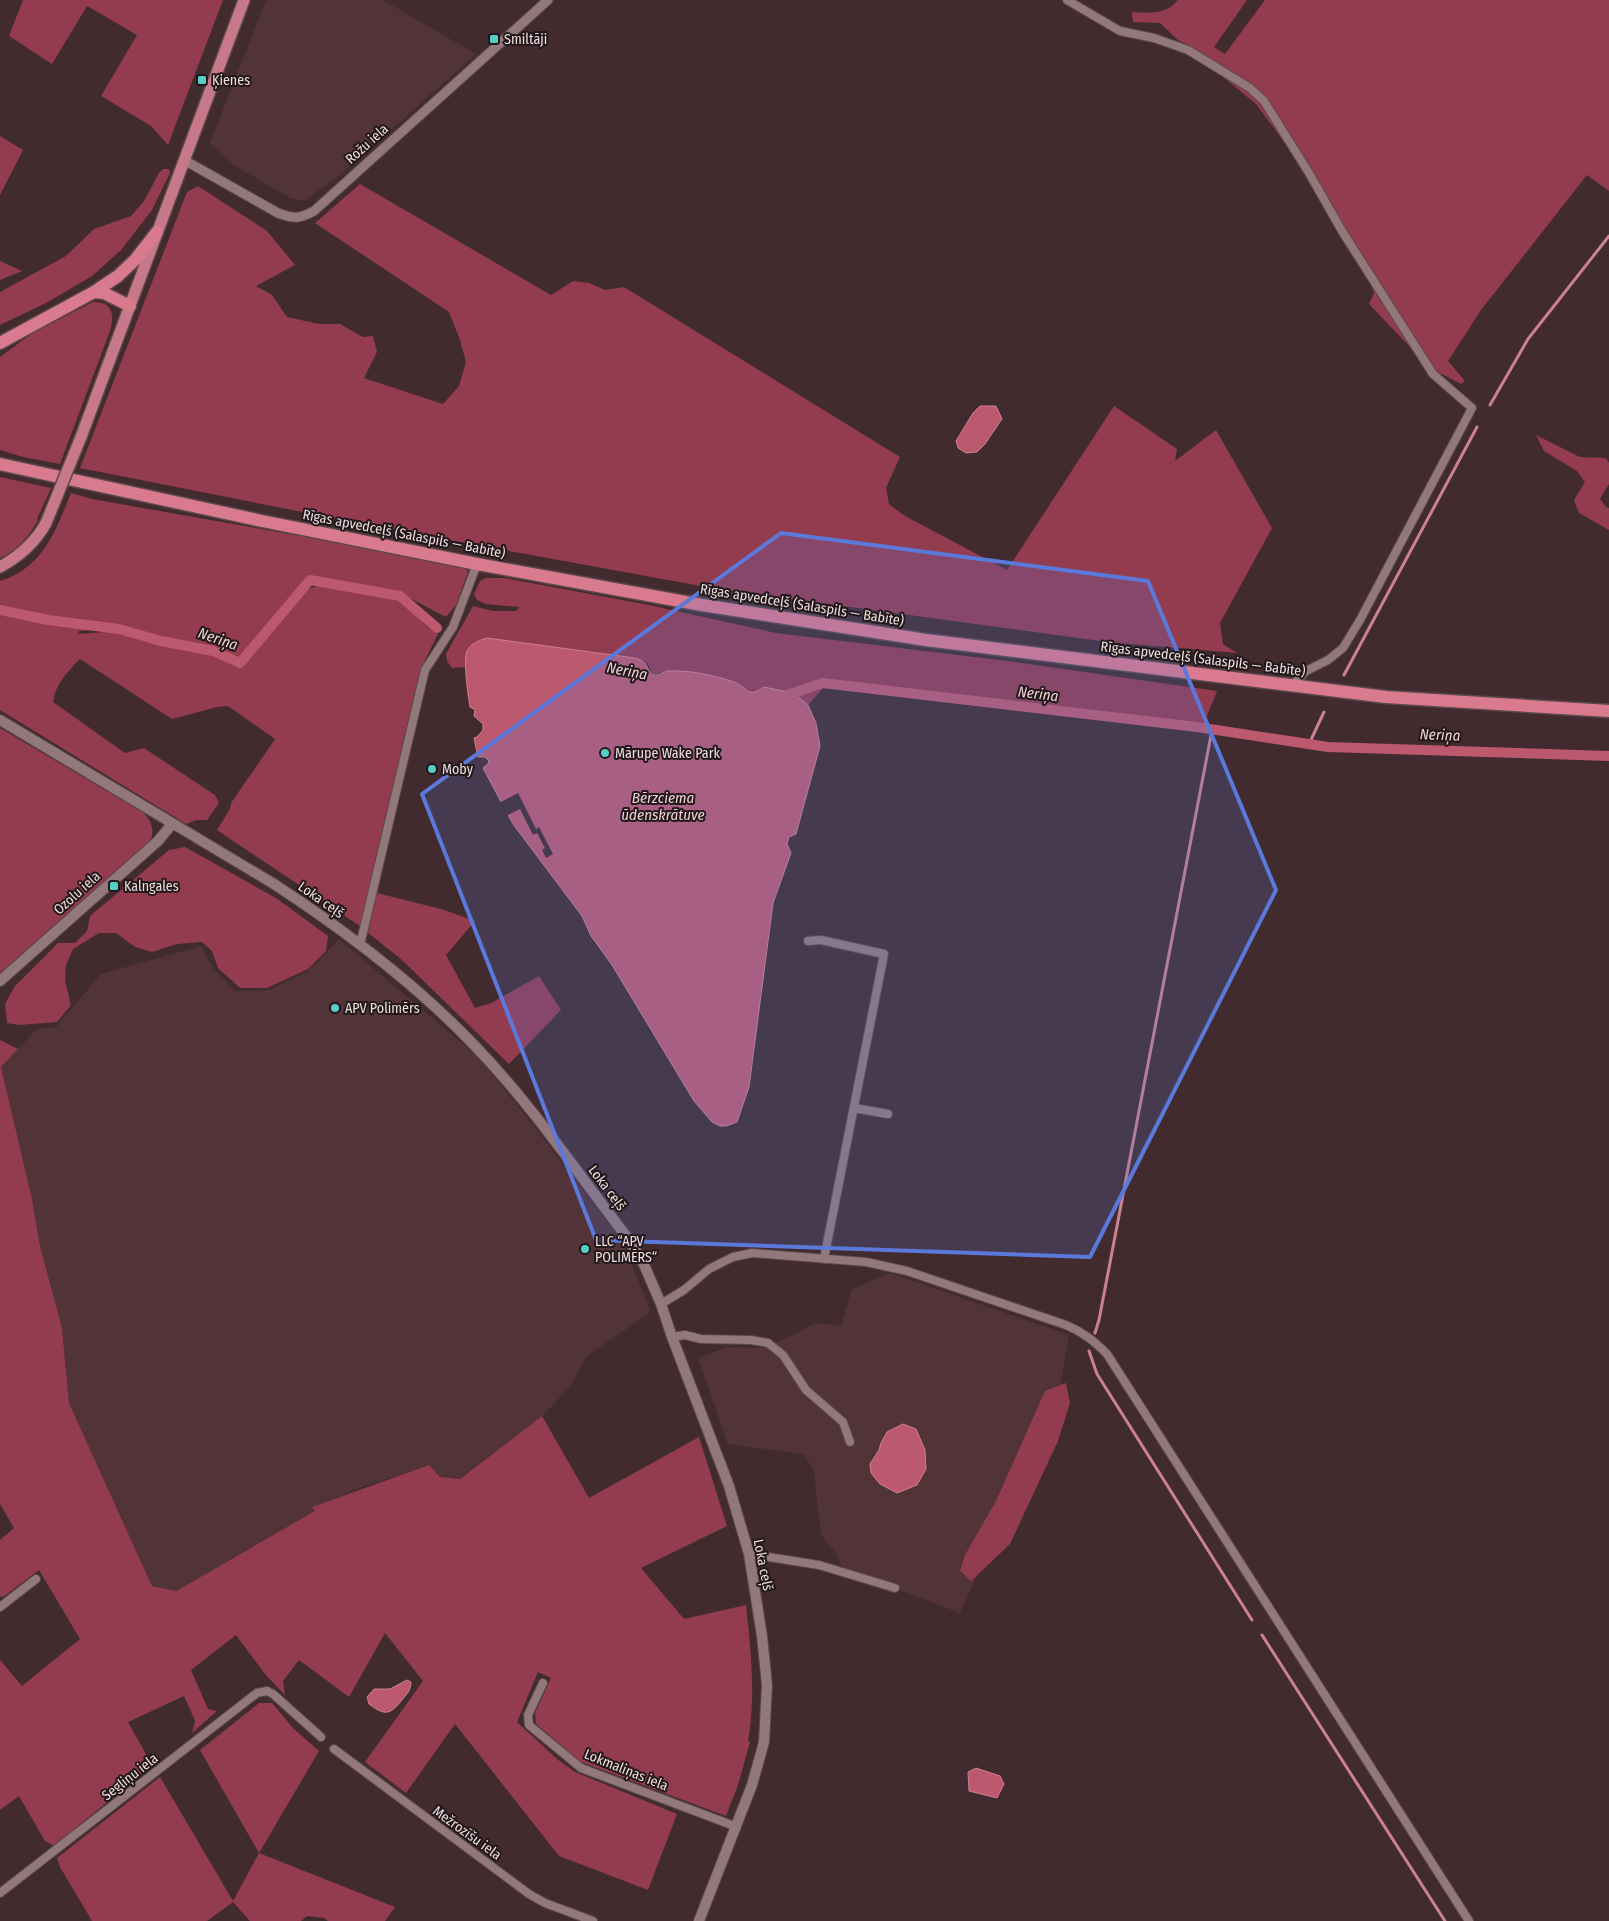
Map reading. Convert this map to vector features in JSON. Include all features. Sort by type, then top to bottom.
[{"type":"highway","points":[[3,343],[94,292],[127,269],[157,232]]},
{"type":"highway","points":[[94,292],[104,293],[130,306]]},
{"type":"highway","points":[[0,459],[6,465]]},
{"type":"highway","name":"Rīgas apvedceļš (Salaspils — Babīte)","points":[[6,465],[262,521],[476,564],[702,605],[926,640],[1386,697],[1609,711]]},
{"type":"main road","points":[[0,567],[17,558],[30,546],[46,523],[81,437],[244,0]]},
{"type":"main road","name":"Loka ceļš","points":[[0,720],[304,903],[403,980],[475,1046],[514,1090],[626,1236],[642,1260],[661,1304],[729,1486],[748,1554],[762,1636],[766,1695],[764,1742],[759,1765],[737,1827],[699,1921]]},
{"type":"main road","name":"Ozolu iela","points":[[0,981],[158,841],[172,824]]},
{"type":"street","name":"Rožu iela","points":[[184,160],[278,213],[291,218],[302,217],[314,211],[548,0]]},
{"type":"street","points":[[1067,0],[1120,31],[1136,36],[1154,38],[1188,50],[1250,88],[1264,101],[1342,231],[1433,374],[1472,408],[1360,620],[1343,648],[1328,660],[1306,671],[1292,686]]},
{"type":"street","points":[[360,945],[425,670],[453,627],[476,564]]},
{"type":"street","points":[[808,942],[821,940],[893,956]]},
{"type":"street","points":[[824,1259],[884,954]]},
{"type":"street","points":[[854,1108],[888,1114]]},
{"type":"street","points":[[661,1304],[684,1290],[709,1269],[733,1257],[752,1253],[866,1262],[907,1271],[1066,1325],[1081,1331],[1094,1340],[1107,1354],[1469,1921]]},
{"type":"street","points":[[672,1337],[685,1335],[701,1339],[751,1340],[768,1343],[783,1355],[806,1390],[843,1422],[850,1442]]},
{"type":"street","points":[[748,1554],[818,1565],[895,1588]]},
{"type":"street","points":[[0,1607],[36,1579]]},
{"type":"street","name":"Lokmaliņas iela","points":[[543,1683],[528,1715],[529,1724],[581,1768],[737,1827]]},
{"type":"street","name":"Segliņu iela","points":[[0,1893],[257,1694],[267,1691],[278,1697],[321,1737]]},
{"type":"street","name":"Mežrozīšu iela","points":[[334,1748],[529,1894],[545,1903],[594,1921]]},
{"type":"highlighted area","points":[[781,533],[1148,581],[1276,890],[1090,1257],[596,1240],[422,794]]},
{"type":"shaded area","points":[[23,0],[223,0],[168,145],[151,126],[101,96],[137,35],[87,6],[52,64],[9,36]]},
{"type":"shaded area","points":[[266,0],[383,0],[476,54],[340,175],[304,201],[290,198],[234,165],[210,143]]},
{"type":"shaded area","points":[[1178,0],[1247,0],[1214,47],[1225,54],[1265,0],[1609,0],[1609,191],[1587,175],[1481,310],[1448,361],[1465,381],[1461,384],[1442,374],[1437,375],[1369,304],[1374,293],[1365,269],[1334,223],[1291,151],[1256,104],[1160,23],[1133,22],[1132,12],[1151,13],[1163,11]]},
{"type":"shaded area","points":[[0,136],[23,150],[0,195]]},
{"type":"shaded area","points":[[163,169],[169,169],[170,173],[152,210],[121,250],[92,276],[48,302],[0,325],[0,292],[66,256],[94,229],[131,216],[144,201]]},
{"type":"shaded area","points":[[360,184],[551,295],[573,281],[589,283],[605,290],[624,287],[900,457],[886,488],[889,504],[905,516],[1007,570],[1114,406],[1177,449],[1175,461],[1216,430],[1272,528],[1220,623],[1223,644],[1237,653],[1108,642],[717,589],[368,525],[80,468],[187,192],[198,186],[267,231],[295,265],[256,286],[272,295],[287,317],[319,324],[340,324],[363,337],[373,336],[377,352],[364,378],[443,404],[459,386],[466,362],[449,312],[315,223]]},
{"type":"shaded area","points":[[0,261],[22,271],[0,280]]},
{"type":"shaded area","points":[[93,302],[105,304],[111,310],[110,331],[60,464],[23,457],[0,450],[0,357],[31,334]]},
{"type":"shaded area","points":[[1536,435],[1580,457],[1606,458],[1609,463],[1609,484],[1600,499],[1609,508],[1609,530],[1579,513],[1574,500],[1585,482],[1577,471],[1544,451]]},
{"type":"shaded area","points":[[0,477],[51,488],[31,532],[18,547],[0,558]]},
{"type":"shaded area","points":[[71,493],[92,499],[464,565],[468,572],[456,605],[446,617],[402,594],[310,577],[244,654],[238,658],[214,649],[162,639],[122,628],[79,631],[78,634],[119,631],[165,643],[212,651],[240,664],[307,589],[322,585],[402,600],[426,626],[438,634],[422,666],[369,891],[441,909],[475,921],[446,955],[475,1008],[491,1003],[539,976],[561,1010],[509,1064],[402,960],[357,924],[217,830],[230,809],[231,803],[275,739],[228,706],[217,707],[172,719],[80,659],[71,668],[56,690],[53,702],[125,753],[144,748],[215,795],[219,803],[207,820],[197,820],[186,824],[0,710],[0,581],[15,575],[27,567],[46,546],[60,521]]},
{"type":"shaded area","points":[[486,578],[504,578],[649,605],[776,633],[1007,661],[1217,691],[1201,731],[823,688],[808,705],[793,693],[778,690],[749,693],[735,682],[702,674],[666,671],[653,675],[648,664],[643,660],[621,657],[467,651],[466,667],[452,668],[447,661],[446,654],[473,606],[493,611],[516,611],[519,607],[486,604],[477,600],[474,594],[480,581]]},
{"type":"shaded area","points":[[0,728],[144,813],[151,823],[152,832],[151,840],[0,973]]},
{"type":"shaded area","points":[[185,847],[276,898],[328,936],[326,951],[308,969],[267,988],[240,988],[218,968],[212,951],[202,942],[177,944],[152,952],[135,947],[116,933],[99,933],[73,949],[66,965],[65,981],[71,1005],[57,1022],[19,1025],[7,1023],[5,1004],[15,986],[58,943],[75,943],[87,931],[90,916],[169,850]]},
{"type":"shaded area","points":[[339,939],[478,1057],[534,1126],[624,1245],[651,1312],[587,1356],[570,1387],[542,1416],[459,1479],[440,1477],[429,1465],[357,1489],[313,1507],[315,1511],[176,1591],[152,1586],[69,1403],[62,1328],[40,1246],[32,1199],[1,1067],[37,1029],[56,1027],[101,974],[201,946],[212,967],[236,991],[269,990],[301,975],[314,966]]},
{"type":"shaded area","points":[[0,1040],[18,1049],[1,1067],[32,1199],[40,1246],[62,1328],[69,1403],[152,1586],[176,1591],[315,1511],[312,1507],[429,1465],[440,1477],[460,1479],[542,1416],[589,1498],[699,1437],[727,1526],[641,1568],[684,1619],[746,1605],[752,1673],[752,1707],[748,1741],[750,1742],[738,1785],[726,1816],[581,1762],[536,1724],[535,1713],[551,1678],[538,1672],[517,1722],[557,1759],[575,1772],[677,1814],[648,1890],[559,1856],[455,1724],[406,1793],[365,1762],[423,1681],[385,1633],[349,1697],[299,1660],[283,1681],[285,1695],[265,1674],[236,1635],[191,1670],[208,1709],[217,1711],[192,1733],[195,1721],[184,1696],[128,1722],[152,1765],[54,1846],[45,1841],[19,1796],[0,1810],[0,1660],[22,1686],[80,1639],[39,1570],[3,1597],[0,1596],[0,1540],[14,1528],[0,1504]]},
{"type":"shaded area","points":[[890,1273],[1069,1335],[1058,1399],[960,1613],[842,1568],[836,1553],[821,1535],[814,1471],[804,1454],[728,1444],[698,1358],[728,1347],[767,1348],[816,1323],[841,1326],[852,1289]]},
{"type":"shaded area","points":[[1066,1383],[1070,1403],[1058,1441],[1010,1544],[971,1581],[960,1571],[965,1555],[996,1501],[1045,1391]]},
{"type":"shaded area","points":[[259,1703],[272,1703],[294,1729],[319,1751],[259,1853],[200,1750]]},
{"type":"shaded area","points":[[160,1777],[233,1901],[259,1853],[395,1907],[385,1921],[328,1921],[324,1918],[307,1916],[301,1921],[250,1921],[233,1902],[207,1921],[92,1921],[60,1867],[57,1858]]},
{"type":"water","points":[[980,406],[996,406],[1002,419],[985,444],[977,452],[966,453],[958,448],[956,441],[973,413]]},
{"type":"water","name":"Bērzciema ūdenskrātuve","points":[[487,638],[635,658],[645,663],[653,675],[668,671],[684,671],[718,677],[739,684],[751,692],[764,687],[793,693],[808,705],[816,723],[820,746],[796,834],[789,837],[787,844],[791,853],[773,903],[749,1087],[737,1122],[720,1126],[712,1122],[694,1101],[612,965],[591,936],[582,916],[513,824],[483,768],[489,761],[485,757],[478,757],[474,738],[483,730],[483,724],[474,716],[475,710],[470,707],[466,678],[466,656],[470,646]]},
{"type":"water","points":[[903,1424],[916,1429],[925,1450],[926,1469],[917,1485],[897,1493],[880,1484],[871,1473],[870,1464],[887,1432]]},
{"type":"water","points":[[407,1680],[411,1682],[408,1692],[391,1711],[379,1711],[369,1704],[367,1697],[374,1689],[390,1689]]},
{"type":"water","points":[[976,1768],[1000,1776],[1004,1784],[997,1798],[969,1791],[968,1772]]},
{"type":"pier","points":[[518,793],[536,829],[539,827],[553,854],[546,858],[542,850],[545,848],[537,833],[533,835],[520,809],[506,816],[499,803]]},
{"type":"waterway","points":[[1490,405],[1528,339],[1609,236]]},
{"type":"waterway","points":[[1344,675],[1477,427]]},
{"type":"waterway","name":"Neriņa","points":[[0,610],[48,620],[119,629],[161,641],[213,651],[240,663],[310,580],[400,596],[437,628]]},
{"type":"waterway","name":"Neriņa","points":[[781,697],[823,683],[1197,727],[1328,747],[1609,756]]},
{"type":"waterway","points":[[1309,744],[1324,712]]},
{"type":"waterway","points":[[1095,1333],[1212,730]]},
{"type":"waterway","points":[[1089,1351],[1097,1374],[1252,1620]]},
{"type":"waterway","points":[[1262,1635],[1445,1921]]},
{"type":"place","name":"Smiltāji","points":[[494,39]]},
{"type":"place","name":"Ķienes","points":[[202,80]]},
{"type":"place","name":"Mārupe Wake Park","points":[[605,753]]},
{"type":"place","name":"Moby","points":[[432,769]]},
{"type":"place","name":"Kalngales","points":[[114,886]]},
{"type":"place","name":"APV Polimērs","points":[[335,1008]]},
{"type":"place","name":"LLC “APV POLIMĒRS“","points":[[585,1249]]}]
